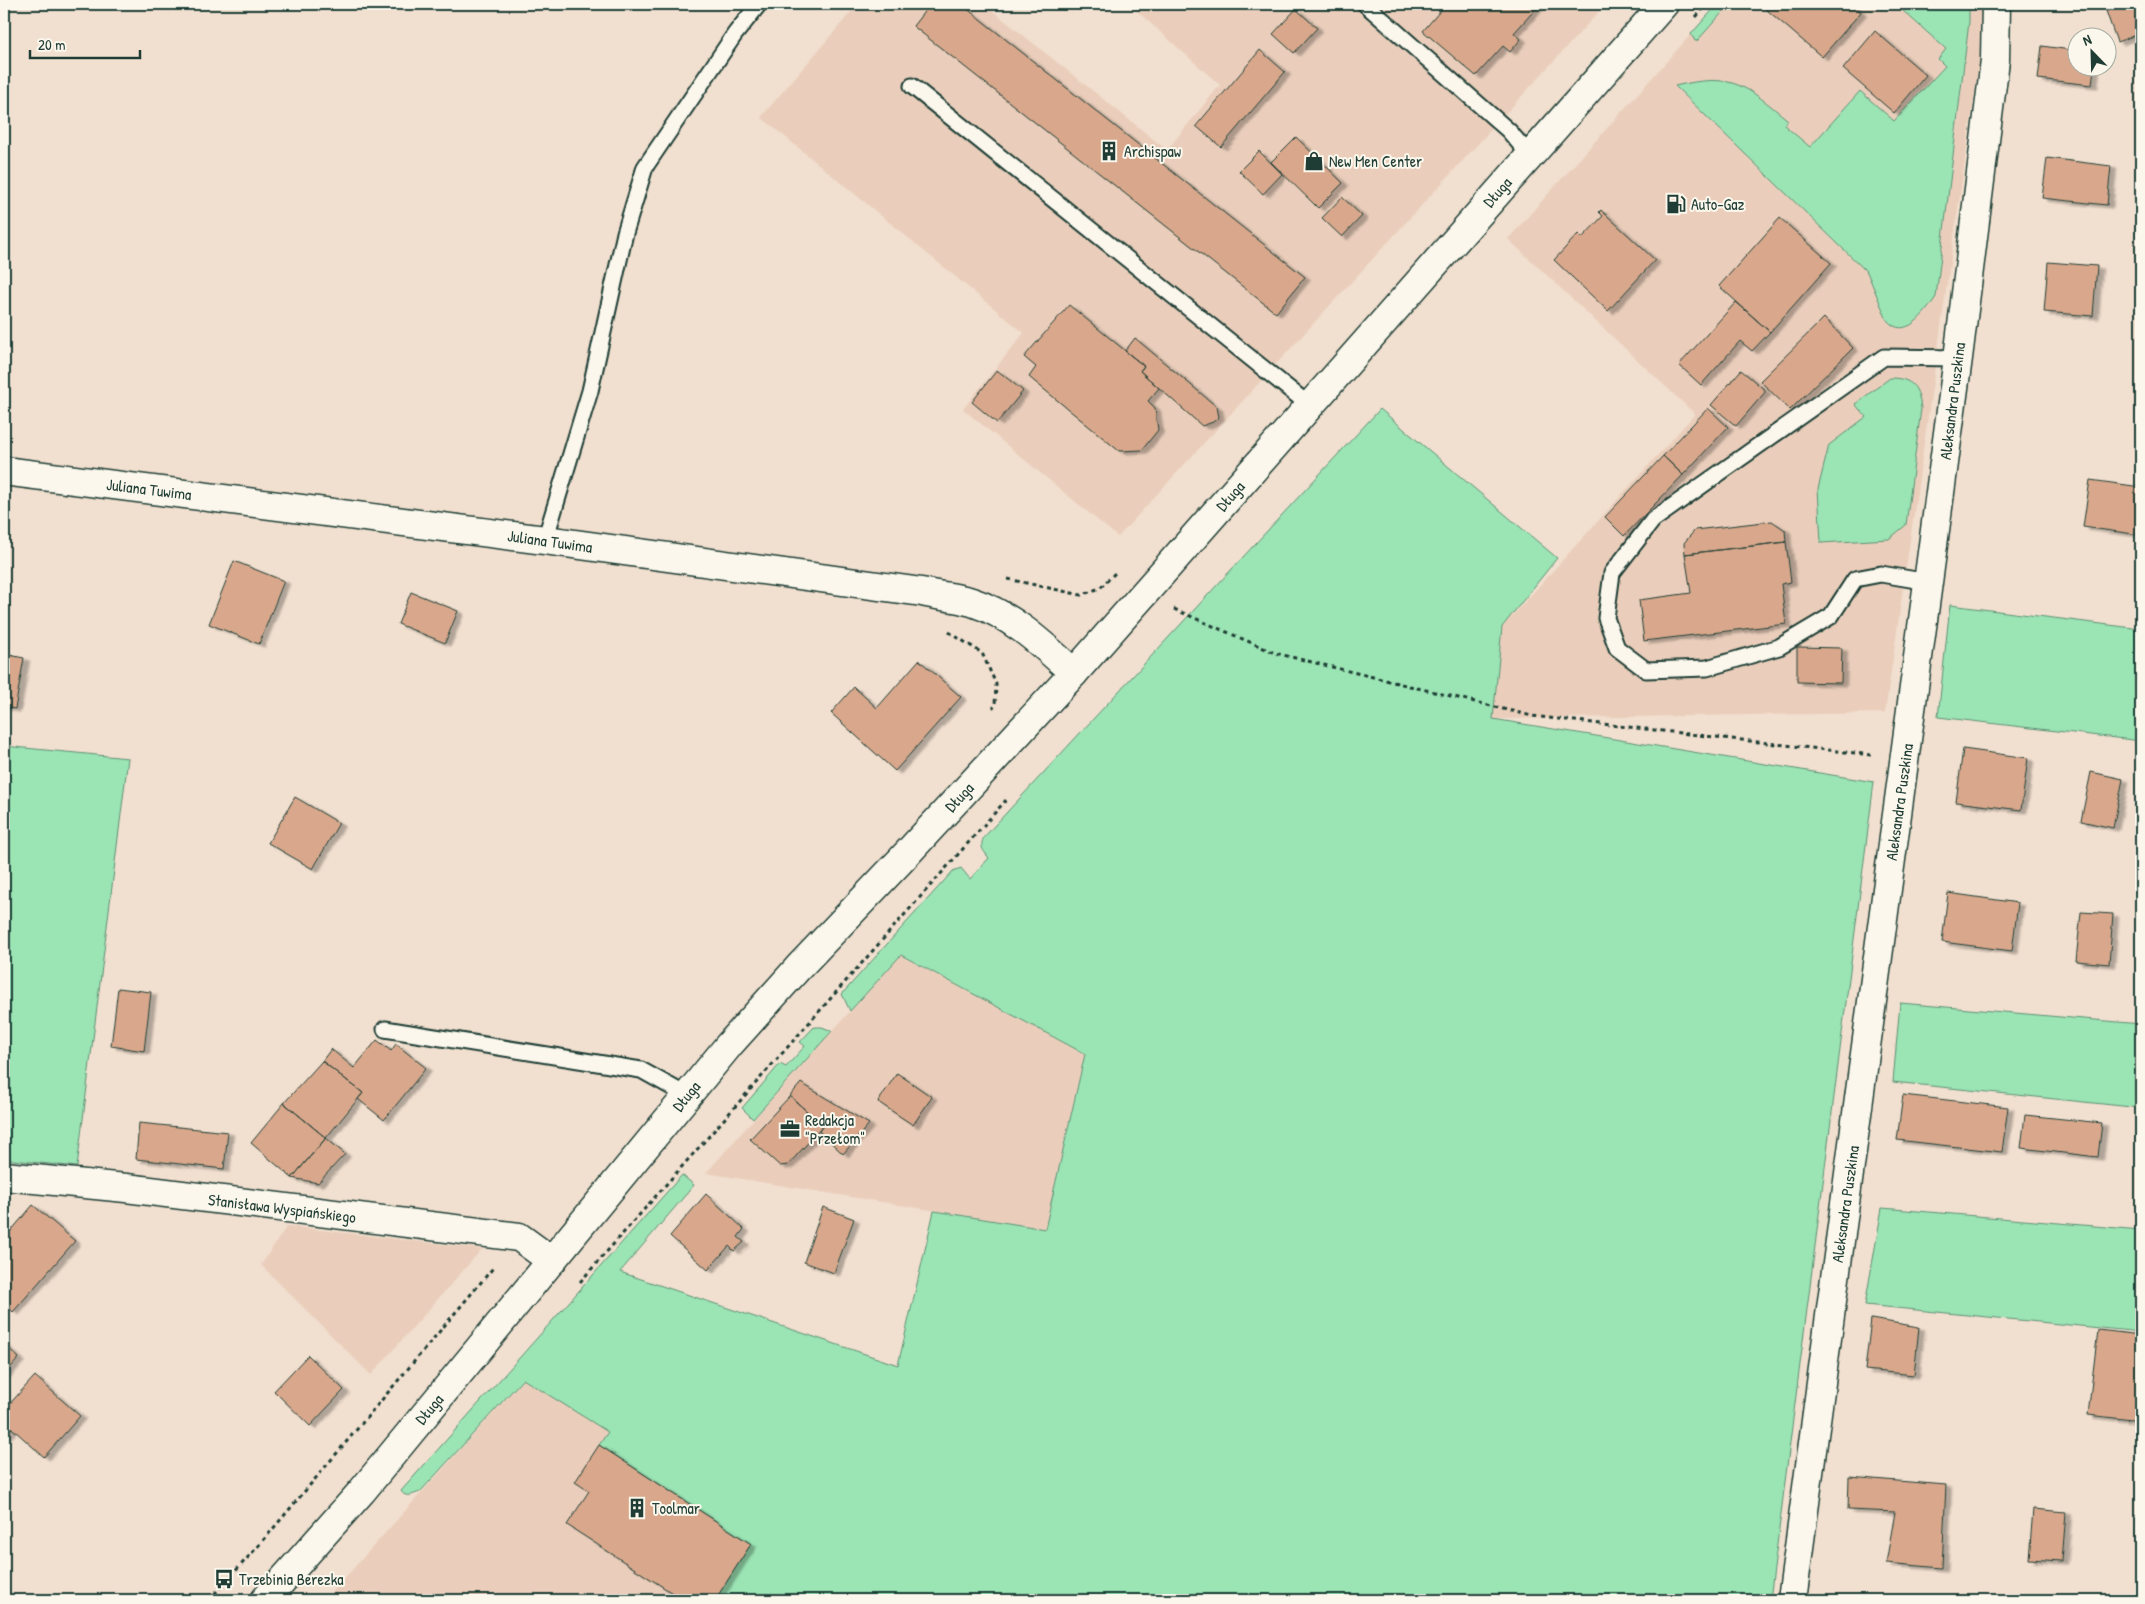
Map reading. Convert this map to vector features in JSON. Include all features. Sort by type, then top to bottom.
[{"type":"street","name":"Długa","points":[[265,1600],[362,1490],[552,1261],[686,1095],[798,968],[1074,673],[1664,4]]},
{"type":"street","name":"Aleksandra Puszkina","points":[[1792,1600],[1958,358],[1995,60],[1996,4]]},
{"type":"street","name":"Juliana Tuwima","points":[[4,471],[545,540],[922,592],[971,602],[998,612],[1074,673]]},
{"type":"street","name":"Stanisława Wyspiańskiego","points":[[4,1176],[126,1188],[519,1237],[552,1261]]},
{"type":"lane","points":[[545,540],[590,391],[625,233],[645,167],[735,34],[760,4]]},
{"type":"lane","points":[[1365,4],[1509,131],[1530,156]]},
{"type":"lane","points":[[912,86],[1309,405]]},
{"type":"lane","points":[[1928,582],[1882,574],[1855,579],[1831,616],[1779,647],[1707,668],[1646,670],[1617,648],[1606,618],[1612,574],[1653,520],[1884,357],[1958,358]]},
{"type":"lane","points":[[385,1029],[641,1070],[686,1095]]},
{"type":"path","points":[[1001,578],[1081,595],[1100,588],[1117,571]]},
{"type":"path","points":[[1174,609],[1275,653],[1532,716],[1905,759]]},
{"type":"path","points":[[946,631],[982,652],[996,684],[995,706],[989,714]]},
{"type":"path","points":[[209,1600],[261,1543],[519,1237]]},
{"type":"shaded area","points":[[858,4],[984,4],[1167,150],[1220,85],[1129,4],[1606,4],[1118,537],[963,409],[1024,333],[761,117]]},
{"type":"shaded area","points":[[1718,4],[1982,4],[1980,57],[1885,713],[1493,719],[1502,627],[1695,414],[1508,239]]},
{"type":"shaded area","points":[[900,955],[1085,1054],[1045,1229],[706,1173]]},
{"type":"shaded area","points":[[287,1226],[482,1249],[371,1375],[261,1265]]},
{"type":"shaded area","points":[[528,1374],[882,1600],[325,1600]]},
{"type":"green space","points":[[1718,4],[1730,4],[1695,41],[1691,34]]},
{"type":"green space","points":[[1899,4],[1969,4],[1969,22],[1936,297],[1921,317],[1908,326],[1901,328],[1894,326],[1887,320],[1867,272],[1675,86],[1711,80],[1725,81],[1749,90],[1788,120],[1784,125],[1810,147],[1860,91],[1894,121],[1945,66],[1938,59],[1946,49],[1902,10]]},
{"type":"green space","points":[[1890,378],[1904,380],[1913,386],[1919,395],[1921,409],[1906,525],[1889,539],[1821,543],[1818,489],[1829,445],[1866,417],[1855,404]]},
{"type":"green space","points":[[1380,409],[1557,558],[1502,627],[1493,719],[1874,782],[1770,1600],[715,1600],[751,1544],[599,1445],[608,1432],[523,1379],[420,1492],[405,1495],[401,1491],[682,1175],[694,1185],[620,1272],[898,1365],[934,1211],[1045,1229],[1085,1054],[901,955],[850,1011],[842,994],[953,871],[961,868],[970,879],[989,858],[982,846],[984,837]]},
{"type":"green space","points":[[1950,605],[2141,629],[2141,741],[1938,717]]},
{"type":"green space","points":[[4,746],[128,758],[77,1167],[4,1159]]},
{"type":"green space","points":[[1900,1003],[2141,1024],[2141,1108],[1893,1082]]},
{"type":"green space","points":[[814,1027],[822,1027],[832,1031],[753,1119],[742,1108],[780,1064],[786,1067],[805,1046],[800,1042]]},
{"type":"green space","points":[[1882,1208],[2141,1230],[2141,1332],[1865,1305]]},
{"type":"building","name":"Archispaw","points":[[930,4],[961,4],[1305,277],[1276,313],[913,26]]},
{"type":"building","points":[[1446,4],[1540,4],[1514,33],[1521,39],[1510,52],[1503,46],[1476,76],[1423,31]]},
{"type":"building","points":[[1760,4],[1852,4],[1861,12],[1822,57]]},
{"type":"building","points":[[2125,4],[2141,4],[2141,33],[2118,42],[2118,28],[2112,28],[2106,11]]},
{"type":"building","points":[[1296,9],[1317,28],[1294,53],[1273,34]]},
{"type":"building","points":[[1875,31],[1926,75],[1894,113],[1843,69]]},
{"type":"building","points":[[2042,46],[2068,50],[2068,78],[2093,78],[2092,85],[2038,79]]},
{"type":"building","points":[[1260,50],[1285,72],[1221,147],[1196,126]]},
{"type":"building","points":[[1296,137],[1343,183],[1318,208],[1271,162]]},
{"type":"building","points":[[1259,151],[1282,174],[1263,194],[1239,171]]},
{"type":"building","points":[[2047,158],[2111,166],[2107,205],[2042,198]]},
{"type":"building","points":[[2141,166],[2141,206],[2137,206]]},
{"type":"building","points":[[1342,197],[1362,216],[1342,237],[1322,218]]},
{"type":"building","points":[[1601,210],[1655,260],[1608,311],[1554,260],[1578,234],[1582,238],[1603,216],[1599,212]]},
{"type":"building","points":[[1780,218],[1831,263],[1770,332],[1719,286]]},
{"type":"building","points":[[2048,262],[2097,266],[2093,316],[2044,312]]},
{"type":"building","points":[[1736,302],[1770,332],[1752,351],[1740,341],[1701,385],[1679,365]]},
{"type":"building","points":[[1069,305],[1144,366],[1140,371],[1159,388],[1148,401],[1155,408],[1158,430],[1142,450],[1119,451],[1029,377],[1036,367],[1024,357]]},
{"type":"building","points":[[1824,318],[1853,348],[1790,410],[1760,381]]},
{"type":"building","points":[[1135,338],[1217,407],[1219,417],[1213,422],[1202,426],[1140,371],[1144,366],[1125,351]]},
{"type":"building","points":[[997,370],[1023,391],[997,423],[972,402]]},
{"type":"building","points":[[1741,370],[1766,391],[1736,426],[1711,405]]},
{"type":"building","points":[[1708,408],[1728,427],[1683,475],[1663,456]]},
{"type":"building","points":[[1663,456],[1683,475],[1624,536],[1605,517]]},
{"type":"building","points":[[2090,480],[2141,487],[2141,535],[2083,527]]},
{"type":"building","points":[[1772,521],[1785,530],[1786,542],[1685,554],[1684,543],[1695,530]]},
{"type":"building","points":[[1786,542],[1791,582],[1781,584],[1786,624],[1644,641],[1639,600],[1691,593],[1685,554]]},
{"type":"building","points":[[234,561],[284,581],[259,644],[209,624]]},
{"type":"building","points":[[411,592],[458,611],[445,643],[398,624]]},
{"type":"building","points":[[1797,647],[1842,648],[1841,683],[1797,682]]},
{"type":"building","points":[[4,654],[24,658],[15,709],[4,707]]},
{"type":"building","points":[[919,660],[961,697],[895,771],[831,713],[854,687],[877,708]]},
{"type":"building","points":[[1963,749],[2028,758],[2021,810],[1956,802]]},
{"type":"building","points":[[2091,772],[2123,779],[2113,828],[2081,821]]},
{"type":"building","points":[[295,797],[339,823],[313,869],[268,843]]},
{"type":"building","points":[[1948,893],[2018,903],[2012,951],[1942,942]]},
{"type":"building","points":[[2081,912],[2113,914],[2109,964],[2076,961]]},
{"type":"building","points":[[118,988],[151,992],[144,1051],[111,1046]]},
{"type":"building","points":[[377,1040],[391,1051],[396,1044],[426,1068],[384,1120],[358,1099],[363,1093],[322,1061],[331,1049],[354,1068]]},
{"type":"building","points":[[322,1061],[363,1093],[326,1138],[284,1103]]},
{"type":"building","points":[[897,1073],[932,1097],[913,1125],[878,1102]]},
{"type":"building","points":[[801,1083],[869,1124],[843,1154],[819,1131],[823,1126],[790,1096]]},
{"type":"building","points":[[1903,1095],[2008,1107],[2002,1152],[1897,1140]]},
{"type":"building","name":"Redakcja \"Przełom\"","points":[[790,1096],[823,1126],[788,1165],[780,1166],[750,1139]]},
{"type":"building","points":[[284,1103],[326,1138],[292,1178],[251,1143]]},
{"type":"building","points":[[2025,1115],[2102,1123],[2098,1157],[2021,1148]]},
{"type":"building","points":[[139,1123],[228,1132],[224,1169],[136,1159]]},
{"type":"building","points":[[326,1138],[345,1154],[318,1183],[292,1178]]},
{"type":"building","points":[[706,1194],[744,1229],[738,1237],[744,1242],[734,1251],[729,1246],[708,1270],[670,1236]]},
{"type":"building","points":[[33,1205],[75,1241],[13,1312],[4,1303],[4,1239]]},
{"type":"building","points":[[823,1207],[854,1219],[834,1273],[804,1262]]},
{"type":"building","points":[[1871,1319],[1919,1327],[1914,1375],[1865,1370]]},
{"type":"building","points":[[2098,1330],[2141,1335],[2141,1421],[2088,1415]]},
{"type":"building","points":[[4,1344],[19,1358],[4,1375]]},
{"type":"building","points":[[308,1355],[344,1390],[310,1426],[274,1391]]},
{"type":"building","points":[[35,1376],[80,1416],[44,1457],[4,1421],[4,1410]]},
{"type":"building","points":[[4,1421],[12,1428],[4,1437]]},
{"type":"building","name":"Toolmar","points":[[599,1445],[751,1544],[715,1600],[683,1600],[567,1525],[589,1491],[575,1482]]},
{"type":"building","points":[[1849,1477],[1946,1485],[1942,1568],[1886,1563],[1895,1512],[1848,1510]]},
{"type":"building","points":[[2033,1509],[2066,1512],[2062,1561],[2029,1559]]},
{"type":"place","name":"Archispaw","points":[[1109,151]]},
{"type":"place","name":"New Men Center","points":[[1314,161]]},
{"type":"place","name":"Auto-Gaz","points":[[1676,204]]},
{"type":"place","name":"Redakcja \"Przełom\"","points":[[790,1129]]},
{"type":"place","name":"Toolmar","points":[[637,1508]]},
{"type":"place","name":"Trzebinia Berezka","points":[[224,1579]]}]
